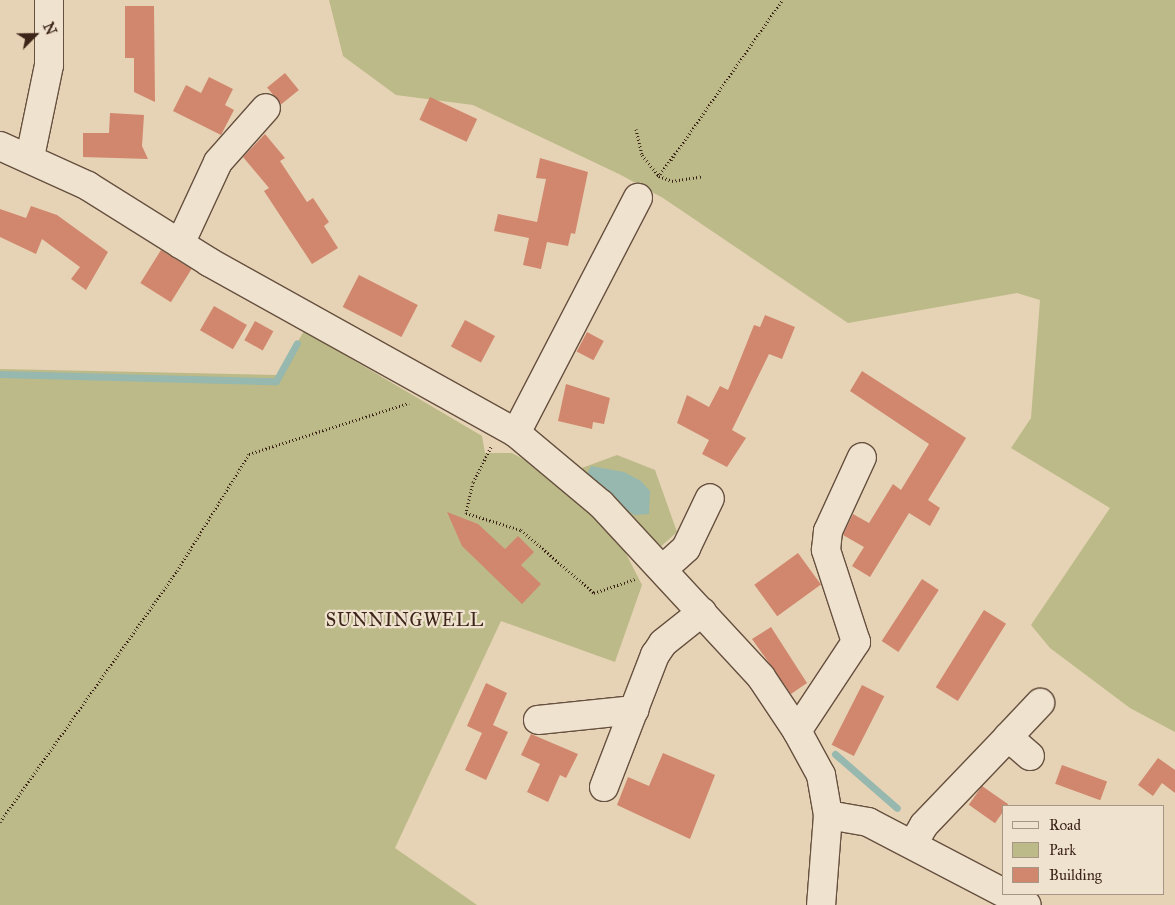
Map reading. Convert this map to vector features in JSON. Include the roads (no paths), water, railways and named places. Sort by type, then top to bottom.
[{"type":"street","points":[[30,157],[49,65],[49,0]]},
{"type":"street","points":[[180,244],[218,162],[266,108]]},
{"type":"street","points":[[0,146],[30,157],[88,186],[180,244],[509,429],[570,476],[659,565],[761,677],[797,731],[821,776],[828,815],[821,905]]},
{"type":"street","points":[[509,429],[645,190]]},
{"type":"street","points":[[797,731],[863,643],[826,550],[828,531],[862,457]]},
{"type":"street","points":[[659,565],[686,548],[710,498]]},
{"type":"street","points":[[604,786],[663,643],[702,612]]},
{"type":"street","points":[[913,844],[924,825],[1040,703]]},
{"type":"street","points":[[538,720],[634,710]]},
{"type":"street","points":[[1008,737],[1030,756]]},
{"type":"street","points":[[828,815],[868,822],[913,844],[997,900],[1027,905]]},
{"type":"water","points":[[591,466],[624,472],[641,481],[650,491],[649,514],[634,515],[616,502],[587,474]]},
{"type":"waterway","points":[[0,374],[276,381],[297,343]]},
{"type":"waterway","points":[[835,754],[897,808]]},
{"type":"district","name":"SUNNINGWELL","points":[[405,620]]}]
